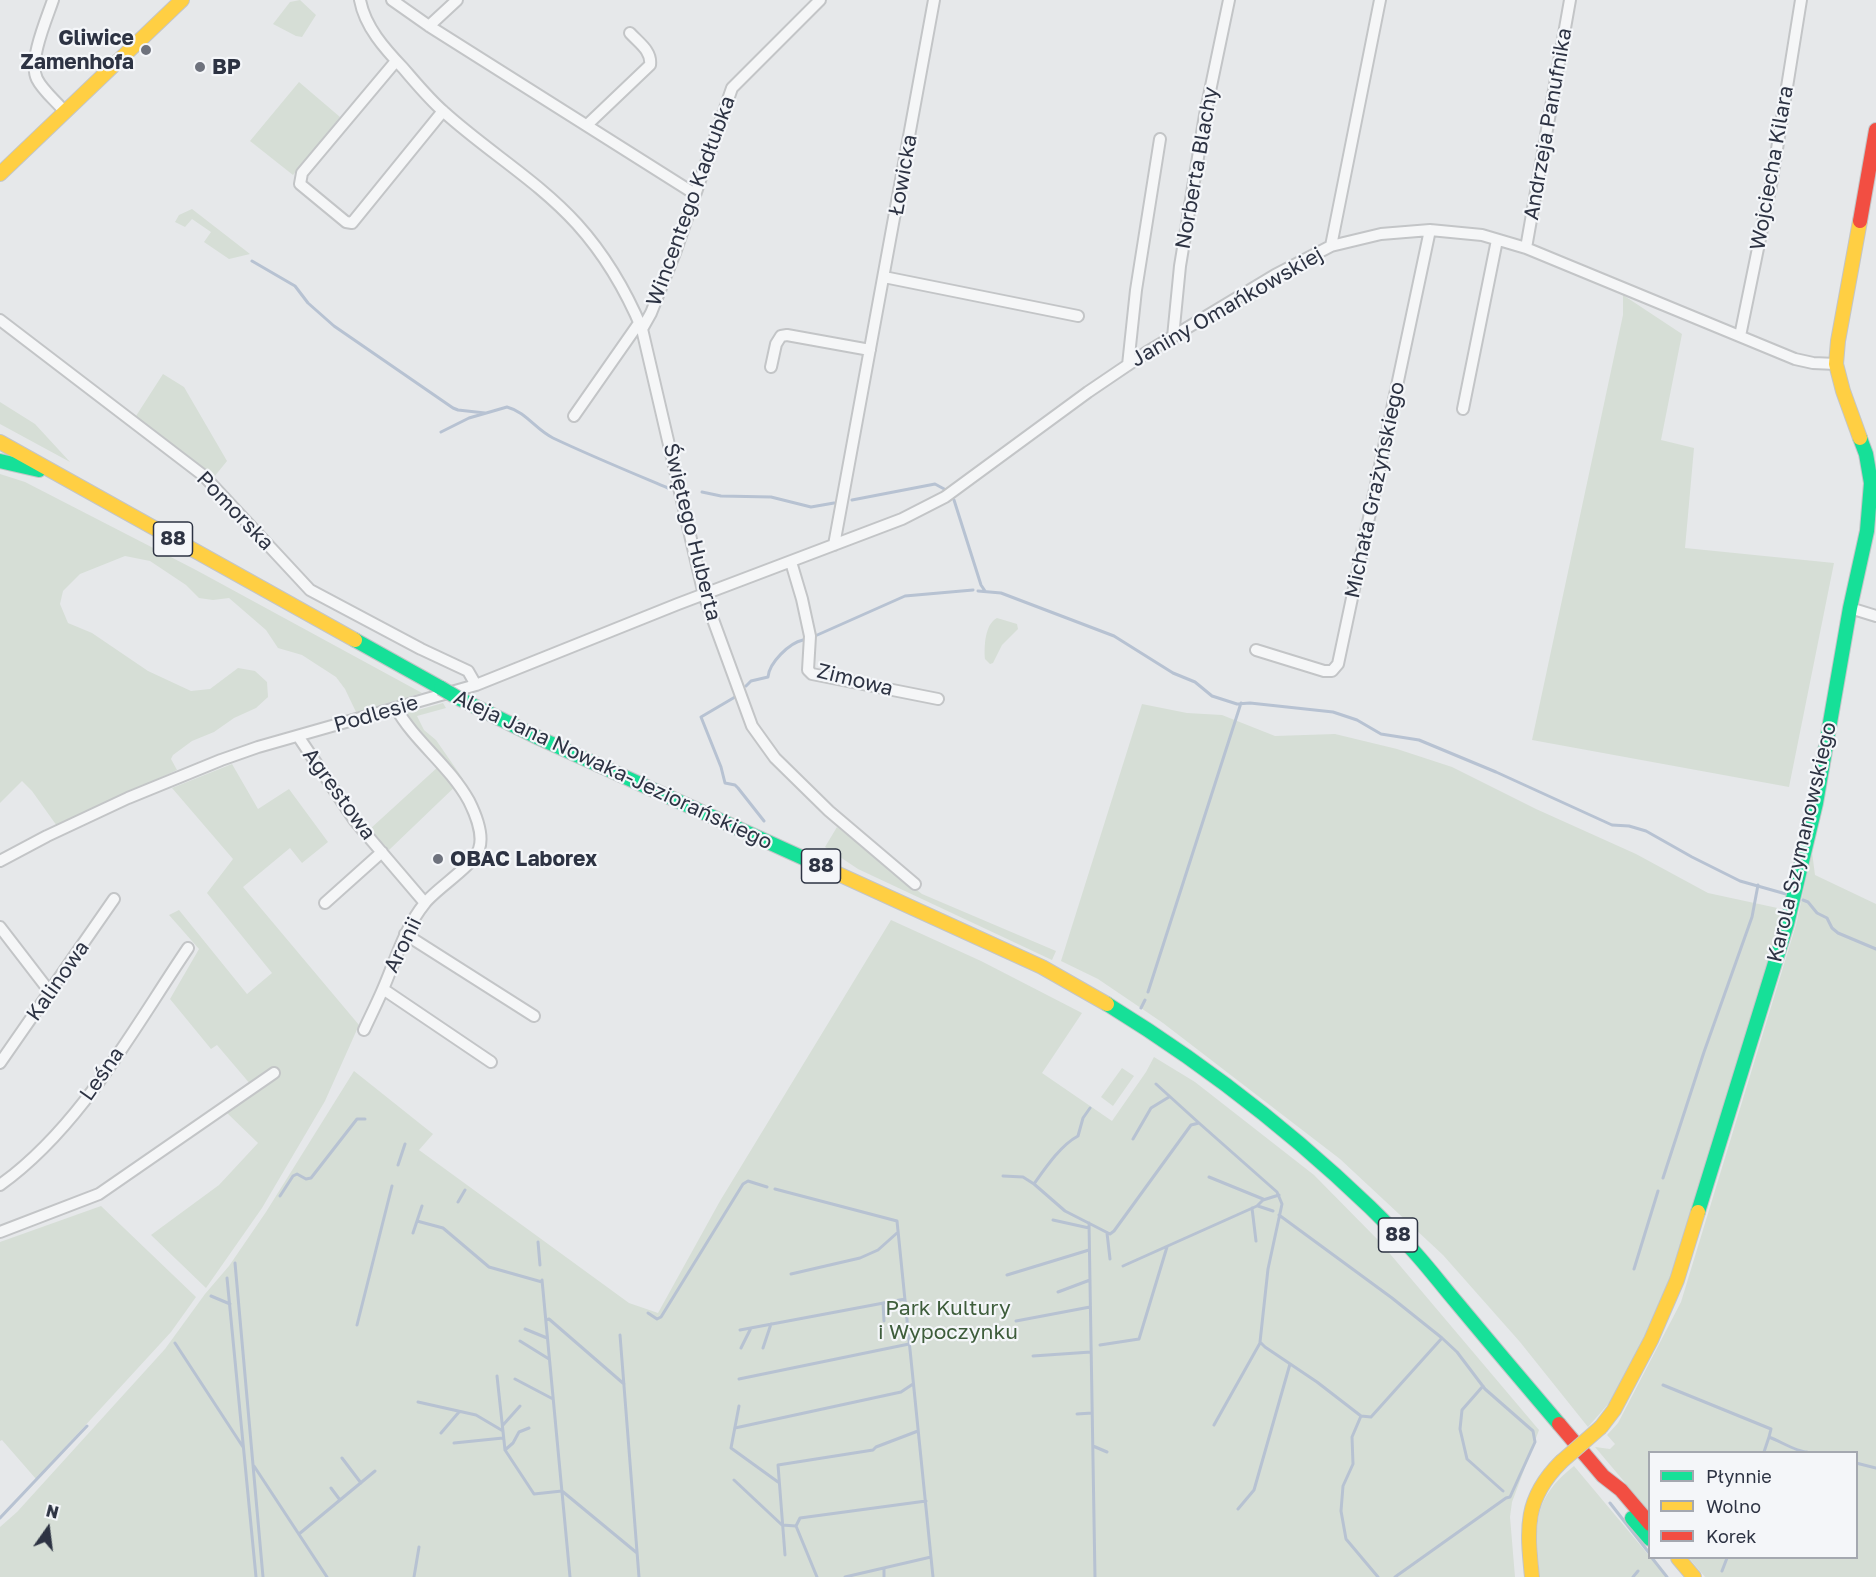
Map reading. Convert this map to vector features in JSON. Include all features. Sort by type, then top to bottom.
[{"type":"main road","points":[[0,174],[182,0]]},
{"type":"main road","name":"Karola Szymanowskiego","points":[[1532,1577],[1528,1533],[1530,1510],[1541,1484],[1561,1462],[1601,1427],[1614,1410],[1646,1350],[1677,1280],[1787,924],[1820,783],[1850,608],[1867,531],[1871,483],[1866,454],[1843,391],[1836,364],[1838,341],[1876,130]]},
{"type":"main road","name":"Aleja Jana Nowaka-Jeziorańskiego","points":[[0,442],[458,698],[568,752],[1042,967],[1114,1007],[1194,1059],[1285,1129],[1372,1208],[1406,1243],[1603,1476],[1621,1490],[1648,1522]]},
{"type":"main road","points":[[0,461],[57,474]]},
{"type":"main road","name":"Aleja Jana Nowaka-Jeziorańskiego","points":[[1603,1476],[1613,1495],[1648,1537]]},
{"type":"main road","points":[[1667,1559],[1682,1577]]},
{"type":"main road","points":[[1680,1559],[1694,1577]]},
{"type":"street","points":[[53,0],[43,28],[34,71],[41,85],[65,112]]},
{"type":"street","name":"Świętego Huberta","points":[[360,0],[362,15],[384,47],[443,111],[517,169],[577,224],[601,254],[641,326],[704,595],[752,726],[763,744],[829,811],[915,884]]},
{"type":"street","points":[[392,0],[429,26],[695,194]]},
{"type":"street","points":[[429,26],[457,0]]},
{"type":"street","name":"Wincentego Kadłubka","points":[[641,326],[655,303],[732,88],[820,0]]},
{"type":"street","name":"Łowicka","points":[[834,545],[934,0]]},
{"type":"street","name":"Norberta Blachy","points":[[1173,337],[1180,266],[1229,0]]},
{"type":"street","points":[[1331,246],[1380,0]]},
{"type":"street","name":"Andrzeja Panufnika","points":[[1526,248],[1570,0]]},
{"type":"street","name":"Wojciecha Kilara","points":[[1740,336],[1772,180],[1801,0]]},
{"type":"street","points":[[587,125],[650,65],[651,58],[648,52],[630,33]]},
{"type":"street","points":[[396,61],[302,173],[300,184],[346,222],[352,223],[443,111]]},
{"type":"street","points":[[1128,365],[1136,290],[1160,139]]},
{"type":"street","name":"Janiny Omańkowskiej","points":[[790,562],[902,519],[945,497],[1128,365],[1275,275],[1331,246],[1381,234],[1430,230],[1482,235],[1526,248],[1795,359],[1836,364]]},
{"type":"street","name":"Michała Grażyńskiego","points":[[1256,650],[1324,671],[1332,671],[1338,664],[1430,230]]},
{"type":"street","points":[[1463,409],[1497,240]]},
{"type":"street","points":[[884,277],[1078,316]]},
{"type":"street","name":"Pomorska","points":[[0,320],[204,476],[310,590],[421,649],[468,671],[476,685]]},
{"type":"street","points":[[574,416],[641,326]]},
{"type":"street","points":[[771,367],[776,344],[781,336],[788,335],[870,350]]},
{"type":"street","name":"Podlesie","points":[[0,861],[47,836],[139,793],[221,760],[476,685],[790,562]]},
{"type":"street","name":"Zimowa","points":[[790,562],[807,616],[810,636],[808,670],[812,674],[938,699]]},
{"type":"street","points":[[1850,608],[1876,616]]},
{"type":"street","name":"Aronii","points":[[364,1030],[405,934],[425,903],[474,858],[480,844],[477,822],[469,802],[452,775],[406,723],[396,708]]},
{"type":"street","name":"Agrestowa","points":[[298,736],[355,821],[425,903]]},
{"type":"street","name":"Agrestowa","points":[[325,903],[382,852]]},
{"type":"street","name":"Kalinowa","points":[[0,1062],[114,899]]},
{"type":"street","points":[[0,927],[50,992]]},
{"type":"street","points":[[405,934],[534,1016]]},
{"type":"street","name":"Leśna","points":[[0,1185],[53,1137],[94,1088],[188,948]]},
{"type":"street","points":[[383,989],[491,1062]]},
{"type":"street","points":[[0,1232],[99,1194],[274,1072]]},
{"type":"green space","points":[[300,0],[316,15],[302,37],[273,24],[290,2]]},
{"type":"green space","points":[[299,82],[340,117],[293,175],[250,141]]},
{"type":"green space","points":[[192,209],[250,254],[229,259],[204,242],[211,232],[192,219],[185,227],[175,222],[179,215]]},
{"type":"green space","points":[[1623,295],[1682,334],[1661,440],[1694,448],[1685,548],[1834,563],[1789,787],[1532,740],[1623,315]]},
{"type":"green space","points":[[163,374],[184,387],[227,461],[214,477],[136,416]]},
{"type":"green space","points":[[0,402],[35,424],[70,462],[0,424]]},
{"type":"green space","points":[[0,474],[25,482],[196,570],[422,693],[356,712],[345,689],[336,677],[302,655],[278,648],[266,630],[229,598],[213,600],[199,598],[186,585],[150,561],[125,556],[80,574],[63,591],[60,604],[68,623],[92,633],[148,671],[191,691],[210,689],[238,668],[255,671],[267,682],[268,697],[256,708],[234,718],[214,732],[192,741],[173,755],[171,759],[177,770],[57,826],[22,781],[0,803]]},
{"type":"green space","points":[[997,618],[1017,624],[1018,629],[1002,645],[993,663],[990,664],[985,659],[985,642],[990,625]]},
{"type":"green space","points":[[443,703],[446,708],[417,716],[424,730],[436,740],[463,779],[389,850],[370,829],[439,766],[396,716]]},
{"type":"green space","points":[[1142,704],[1187,713],[1222,715],[1275,736],[1335,734],[1397,749],[1452,767],[1536,809],[1636,854],[1708,893],[1782,909],[1770,956],[1664,1300],[1610,1402],[1588,1427],[1520,1342],[1443,1255],[1340,1159],[1163,1023],[1098,979],[1061,961]]},
{"type":"green space","points":[[232,764],[258,809],[289,789],[328,842],[302,863],[290,848],[243,887],[359,1025],[325,1101],[262,1208],[206,1288],[151,1235],[219,1185],[258,1143],[225,1111],[251,1085],[217,1045],[211,1049],[170,999],[199,949],[169,915],[179,910],[247,994],[272,973],[207,893],[233,859],[172,788]]},
{"type":"green space","points":[[837,827],[922,894],[1056,951],[1052,960],[858,869],[825,847]]},
{"type":"green space","points":[[1812,852],[1815,875],[1876,904],[1876,1577],[1705,1577],[1690,1559],[1858,1559],[1858,1451],[1648,1451],[1648,1510],[1595,1447],[1610,1449],[1615,1444],[1607,1435],[1618,1423],[1681,1302],[1796,925]]},
{"type":"green space","name":"Park Kultury i Wypoczynku","points":[[891,920],[981,961],[1082,1013],[1042,1073],[1112,1121],[1154,1057],[1195,1082],[1314,1175],[1380,1242],[1539,1430],[1512,1502],[1510,1517],[1515,1577],[0,1577],[0,1527],[17,1512],[165,1349],[205,1294],[229,1266],[266,1212],[354,1071],[433,1134],[419,1150],[629,1303],[658,1313],[720,1201]]},
{"type":"green space","points":[[1122,1068],[1134,1076],[1113,1106],[1101,1097]]},
{"type":"green space","points":[[101,1206],[196,1297],[171,1332],[36,1479],[2,1440],[0,1441],[0,1242]]},
{"type":"green space","points":[[1574,1466],[1648,1554],[1648,1559],[1652,1559],[1667,1577],[1540,1577],[1537,1543],[1539,1516],[1543,1503],[1560,1479]]},
{"type":"waterway","points":[[252,261],[295,286],[308,303],[334,326],[453,408],[485,413]]},
{"type":"waterway","points":[[441,432],[469,418],[507,407],[520,413],[553,438],[668,488],[674,488]]},
{"type":"waterway","points":[[852,500],[935,484],[946,490]]},
{"type":"waterway","points":[[702,492],[721,496],[771,497],[811,507],[834,503]]},
{"type":"waterway","points":[[954,500],[981,585],[985,591]]},
{"type":"waterway","points":[[815,636],[905,596],[973,590]]},
{"type":"waterway","points":[[978,591],[1001,593],[1114,636],[1173,673],[1195,682],[1212,696],[1237,704],[1250,703],[1333,712],[1357,720],[1381,734],[1419,740],[1612,825],[1629,826],[1646,831],[1740,881],[1786,894]]},
{"type":"waterway","points":[[746,686],[751,681],[768,677],[772,666],[781,654],[803,640]]},
{"type":"waterway","points":[[735,697],[701,717],[725,783],[735,785],[764,821]]},
{"type":"waterway","points":[[1148,992],[1241,703]]},
{"type":"waterway","points":[[1663,1178],[1704,1052],[1752,917],[1758,885]]},
{"type":"waterway","points":[[1803,900],[1808,902],[1817,913],[1827,918],[1832,928],[1838,933],[1876,949]]},
{"type":"waterway","points":[[1141,1008],[1145,1000]]},
{"type":"waterway","points":[[1156,1084],[1199,1123]]},
{"type":"waterway","points":[[1133,1139],[1151,1108],[1169,1097]]},
{"type":"waterway","points":[[1034,1184],[1060,1151],[1078,1136],[1083,1118],[1090,1108]]},
{"type":"waterway","points":[[280,1196],[293,1176],[297,1174],[306,1179],[311,1178],[357,1119],[365,1119]]},
{"type":"waterway","points":[[1003,1176],[1023,1177],[1065,1211],[1110,1234],[1191,1125],[1199,1123],[1277,1192],[1282,1204],[1268,1269],[1260,1342],[1265,1347],[1317,1382],[1361,1416],[1371,1417],[1442,1338]]},
{"type":"waterway","points":[[398,1165],[405,1144]]},
{"type":"waterway","points":[[1209,1177],[1263,1199]]},
{"type":"waterway","points":[[648,1313],[657,1319],[661,1317],[743,1184],[748,1181],[767,1187]]},
{"type":"waterway","points":[[357,1325],[392,1186]]},
{"type":"waterway","points":[[775,1189],[897,1221],[933,1577]]},
{"type":"waterway","points":[[458,1202],[465,1190]]},
{"type":"waterway","points":[[1634,1269],[1658,1191]]},
{"type":"waterway","points":[[1123,1266],[1257,1206],[1263,1200],[1279,1195]]},
{"type":"waterway","points":[[413,1233],[422,1206]]},
{"type":"waterway","points":[[1258,1206],[1273,1211]]},
{"type":"waterway","points":[[1252,1208],[1256,1241]]},
{"type":"waterway","points":[[1279,1215],[1392,1298],[1442,1338],[1457,1352],[1485,1389],[1533,1431],[1535,1442],[1510,1497],[1395,1577]]},
{"type":"waterway","points":[[1053,1220],[1089,1228]]},
{"type":"waterway","points":[[417,1221],[443,1228],[489,1267],[542,1282]]},
{"type":"waterway","points":[[1089,1223],[1095,1577]]},
{"type":"waterway","points":[[791,1274],[860,1258],[878,1250],[897,1233]]},
{"type":"waterway","points":[[1107,1233],[1110,1259]]},
{"type":"waterway","points":[[538,1242],[540,1265]]},
{"type":"waterway","points":[[1100,1345],[1139,1339],[1167,1247]]},
{"type":"waterway","points":[[1007,1275],[1089,1250]]},
{"type":"waterway","points":[[235,1263],[263,1577]]},
{"type":"waterway","points":[[227,1278],[256,1577]]},
{"type":"waterway","points":[[542,1280],[570,1577]]},
{"type":"waterway","points":[[1058,1292],[1090,1280]]},
{"type":"waterway","points":[[211,1296],[230,1304]]},
{"type":"waterway","points":[[740,1330],[905,1299]]},
{"type":"waterway","points":[[883,1303],[884,1321]]},
{"type":"waterway","points":[[1016,1321],[1090,1307]]},
{"type":"waterway","points":[[546,1320],[549,1319],[624,1384]]},
{"type":"waterway","points":[[763,1348],[771,1324]]},
{"type":"waterway","points":[[741,1348],[751,1328]]},
{"type":"waterway","points":[[525,1329],[547,1338]]},
{"type":"waterway","points":[[620,1335],[639,1577]]},
{"type":"waterway","points":[[520,1341],[549,1359]]},
{"type":"waterway","points":[[175,1343],[243,1447]]},
{"type":"waterway","points":[[1214,1425],[1260,1343]]},
{"type":"waterway","points":[[739,1379],[909,1344]]},
{"type":"waterway","points":[[1033,1356],[1091,1352]]},
{"type":"waterway","points":[[1238,1509],[1254,1490],[1290,1364]]},
{"type":"waterway","points":[[497,1376],[505,1450],[534,1494],[562,1491],[637,1553]]},
{"type":"waterway","points":[[515,1379],[553,1399]]},
{"type":"waterway","points":[[735,1428],[901,1392],[913,1384]]},
{"type":"waterway","points":[[1663,1385],[1771,1429],[1769,1437],[1800,1451]]},
{"type":"waterway","points":[[1483,1386],[1462,1410],[1460,1429],[1467,1459],[1503,1491]]},
{"type":"waterway","points":[[418,1402],[476,1415],[503,1431]]},
{"type":"waterway","points":[[503,1425],[520,1406]]},
{"type":"waterway","points":[[739,1406],[731,1448],[778,1482]]},
{"type":"waterway","points":[[441,1433],[459,1412]]},
{"type":"waterway","points":[[1077,1414],[1092,1413]]},
{"type":"waterway","points":[[1361,1416],[1352,1437],[1353,1464],[1343,1486],[1341,1511],[1346,1539],[1378,1577]]},
{"type":"waterway","points":[[0,1518],[87,1426]]},
{"type":"waterway","points":[[505,1450],[513,1443],[519,1432],[529,1428]]},
{"type":"waterway","points":[[785,1555],[778,1465],[873,1450],[918,1431]]},
{"type":"waterway","points":[[1764,1451],[1769,1437]]},
{"type":"waterway","points":[[454,1443],[503,1438]]},
{"type":"waterway","points":[[1093,1446],[1107,1452]]},
{"type":"waterway","points":[[342,1458],[361,1483]]},
{"type":"waterway","points":[[1858,1464],[1876,1468]]},
{"type":"waterway","points":[[254,1466],[327,1577]]},
{"type":"waterway","points":[[299,1534],[375,1471]]},
{"type":"waterway","points":[[734,1480],[782,1525],[796,1526],[800,1518],[926,1501]]},
{"type":"waterway","points":[[331,1488],[340,1500]]},
{"type":"waterway","points":[[1610,1503],[1648,1551]]},
{"type":"waterway","points":[[796,1526],[817,1577]]},
{"type":"waterway","points":[[414,1577],[419,1547]]},
{"type":"waterway","points":[[845,1577],[931,1557]]},
{"type":"waterway","points":[[1653,1559],[1667,1577]]},
{"type":"waterway","points":[[1722,1571],[1727,1559]]},
{"type":"waterway","points":[[884,1568],[884,1577]]},
{"type":"waterway","points":[[1633,1577],[1638,1571]]},
{"type":"traffic: fast","points":[[1698,1212],[1787,924],[1816,803],[1850,608],[1867,531],[1871,483],[1866,454],[1860,438]]},
{"type":"traffic: fast","points":[[0,461],[39,470]]},
{"type":"traffic: fast","points":[[355,640],[441,688]]},
{"type":"traffic: fast","points":[[441,688],[458,698]]},
{"type":"traffic: fast","points":[[458,698],[539,738],[823,867]]},
{"type":"traffic: fast","points":[[1107,1004],[1187,1056],[1225,1084],[1300,1144],[1370,1207],[1418,1256],[1559,1424]]},
{"type":"traffic: fast","points":[[1632,1518],[1648,1537]]},
{"type":"traffic: slow","points":[[0,174],[182,0]]},
{"type":"traffic: slow","points":[[1860,221],[1838,341],[1836,364],[1860,438]]},
{"type":"traffic: slow","points":[[0,442],[355,640]]},
{"type":"traffic: slow","points":[[823,867],[1042,967],[1107,1004]]},
{"type":"traffic: slow","points":[[1601,1427],[1614,1410],[1651,1340],[1677,1280],[1698,1212]]},
{"type":"traffic: slow","points":[[1561,1462],[1601,1427]]},
{"type":"traffic: slow","points":[[1532,1577],[1529,1529],[1534,1502],[1540,1489],[1561,1462]]},
{"type":"traffic: slow","points":[[1679,1559],[1694,1577]]},
{"type":"traffic: jam","points":[[1860,221],[1876,130]]},
{"type":"traffic: jam","points":[[1559,1424],[1603,1476],[1621,1490],[1648,1522]]},
{"type":"place","name":"Gliwice Zamenhofa","points":[[146,50]]},
{"type":"place","name":"BP","points":[[200,67]]},
{"type":"place","name":"OBAC Laborex","points":[[438,859]]}]
